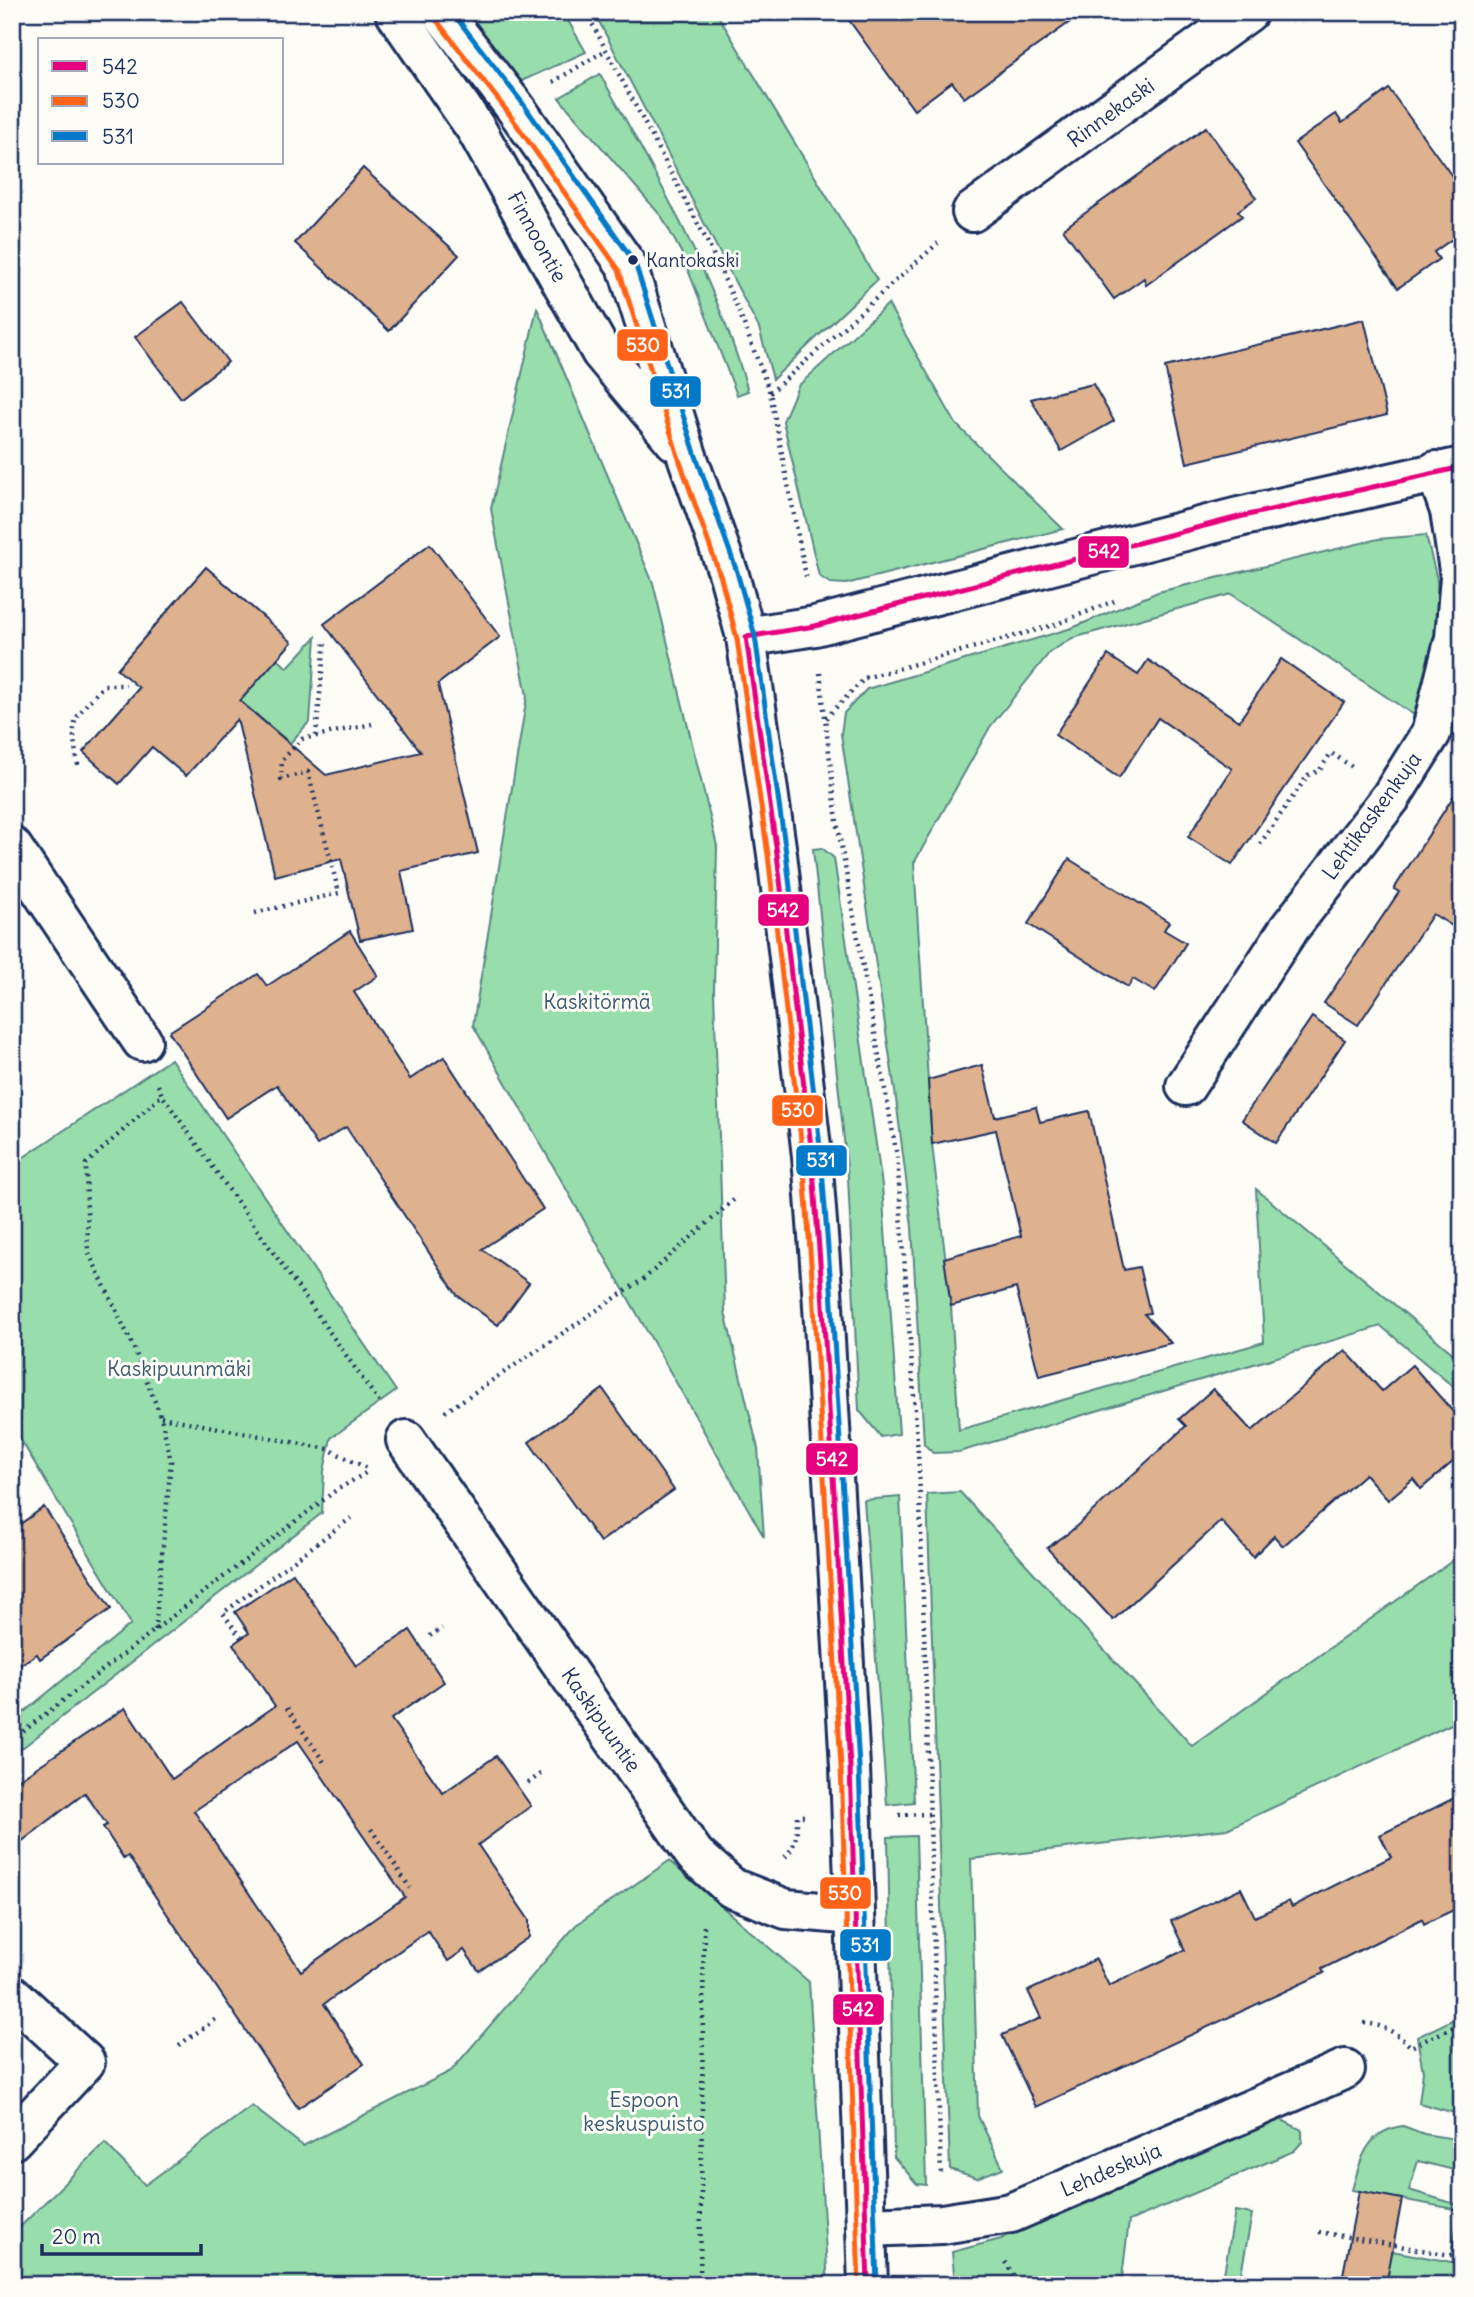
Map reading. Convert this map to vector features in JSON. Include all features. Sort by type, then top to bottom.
[{"type":"street","name":"Finnoontie","points":[[395,12],[476,129],[601,352],[687,456]]},
{"type":"street","name":"Finnoontie","points":[[442,12],[514,106],[627,266],[687,456],[729,575],[746,637],[774,834],[812,1156],[850,1767],[868,2285]]},
{"type":"street","name":"Rinnekaski","points":[[972,212],[1248,12]]},
{"type":"street","points":[[746,637],[822,624],[1239,517],[1449,469]]},
{"type":"street","name":"Lehtikaskenkuja","points":[[1186,1086],[1288,930],[1393,793],[1431,733],[1455,638],[1460,577],[1450,511],[1449,469]]},
{"type":"street","points":[[12,847],[142,1041]]},
{"type":"street","name":"Kaskipuuntie","points":[[406,1440],[695,1855],[732,1888],[786,1909],[855,1915]]},
{"type":"street","points":[[12,1995],[85,2062],[12,2140]]},
{"type":"street","name":"Lehdeskuja","points":[[866,2227],[942,2224],[1011,2213],[1345,2069]]},
{"type":"path","points":[[770,393],[972,212]]},
{"type":"path","points":[[825,719],[864,678],[1054,625],[1117,600]]},
{"type":"path","points":[[316,736],[325,641]]},
{"type":"path","points":[[78,765],[72,732],[75,717],[104,685],[126,685]]},
{"type":"path","points":[[255,913],[339,893],[308,772],[281,779],[282,760],[303,739],[372,724]]},
{"type":"path","points":[[1260,844],[1308,775],[1319,771],[1331,753],[1393,793]]},
{"type":"path","points":[[142,1041],[162,1095],[406,1440],[645,1278],[737,1197]]},
{"type":"path","points":[[155,1630],[171,1461],[162,1417],[133,1346],[88,1251],[86,1164],[162,1095]]},
{"type":"path","points":[[12,1740],[335,1491],[370,1469],[328,1450],[162,1417]]},
{"type":"path","points":[[241,1638],[223,1613],[351,1518]]},
{"type":"path","points":[[430,1636],[442,1628]]},
{"type":"path","points":[[287,1708],[327,1765]]},
{"type":"path","points":[[528,1783],[542,1773]]},
{"type":"path","points":[[371,1829],[410,1888]]},
{"type":"path","points":[[700,2285],[705,1922],[714,1901],[732,1888]]},
{"type":"path","points":[[179,2045],[216,2019]]},
{"type":"path","points":[[1411,2047],[1462,2023]]},
{"type":"path","points":[[1319,2232],[1462,2257]]},
{"type":"green space","points":[[457,12],[563,12],[586,52],[517,83]]},
{"type":"green space","points":[[594,12],[716,12],[877,280],[773,379],[759,328]]},
{"type":"green space","points":[[600,74],[702,267],[735,349],[748,391],[737,395],[681,252],[662,217],[559,98]]},
{"type":"green space","points":[[888,304],[956,424],[1063,529],[846,584],[830,583],[819,576],[783,421],[798,386]]},
{"type":"green space","name":"Kaskitörmä","points":[[537,308],[653,583],[717,846],[714,991],[725,1312],[758,1449],[764,1537],[473,1025],[527,696],[491,509]]},
{"type":"green space","points":[[1426,535],[1437,580],[1438,650],[1417,717],[1231,594],[1073,638],[1050,652],[990,727],[914,863],[932,1144],[951,1306],[959,1430],[1264,1342],[1256,1189],[1462,1361],[1462,1394],[1381,1326],[959,1452],[933,1453],[924,1444],[912,1227],[895,1091],[841,734],[844,713],[867,689],[1072,628],[1158,592],[1378,539]]},
{"type":"green space","points":[[316,637],[310,721],[290,743],[240,701],[277,658],[287,668]]},
{"type":"green space","points":[[822,848],[834,858],[882,1185],[899,1434],[881,1437],[859,1410],[848,1177],[813,849]]},
{"type":"green space","name":"Kaskipuunmäki","points":[[171,1059],[396,1391],[331,1438],[324,1471],[322,1513],[12,1756],[12,1722],[131,1624],[12,1425],[12,1165]]},
{"type":"green space","points":[[960,1492],[1192,1746],[1462,1554],[1462,1719],[1227,1829],[971,1859],[978,2116],[1003,2168],[977,2178],[950,2169],[927,1494]]},
{"type":"green space","points":[[900,1497],[914,1802],[887,1805],[864,1500]]},
{"type":"green space","points":[[916,1836],[926,2185],[917,2184],[894,2157],[888,1837]]},
{"type":"green space","name":"Espoon keskuspuisto","points":[[669,1861],[809,1982],[828,2285],[12,2285],[12,2235],[105,2143],[145,2185],[252,2106],[303,2146],[451,2071],[576,1925]]},
{"type":"green space","points":[[1462,2015],[1462,2112],[1458,2114],[1419,2103],[1423,2072],[1417,2037]]},
{"type":"green space","points":[[1276,2117],[1302,2130],[1302,2142],[1294,2151],[1129,2221],[1121,2285],[955,2285],[952,2252],[1001,2239],[1262,2119]]},
{"type":"green space","points":[[1403,2126],[1424,2134],[1462,2140],[1462,2172],[1418,2161],[1409,2190],[1462,2206],[1462,2246],[1452,2248],[1460,2210],[1352,2190],[1362,2157],[1373,2140],[1391,2129]]},
{"type":"green space","points":[[1235,2211],[1252,2214],[1239,2285],[1222,2285]]},
{"type":"green space","points":[[1392,2251],[1457,2263],[1450,2285],[1386,2285]]},
{"type":"building","points":[[843,12],[1084,12],[964,98],[952,82],[914,110]]},
{"type":"building","points":[[1389,89],[1462,190],[1462,232],[1434,252],[1439,259],[1398,288],[1295,143],[1336,114],[1342,123]]},
{"type":"building","points":[[1206,127],[1256,198],[1238,211],[1242,216],[1146,285],[1144,278],[1114,299],[1063,229]]},
{"type":"building","points":[[363,168],[459,255],[389,331],[295,243]]},
{"type":"building","points":[[183,302],[228,362],[181,398],[135,337]]},
{"type":"building","points":[[1364,319],[1387,415],[1187,463],[1165,367]]},
{"type":"building","points":[[1093,384],[1114,421],[1061,451],[1031,399]]},
{"type":"building","points":[[430,544],[500,637],[438,684],[478,853],[401,871],[413,929],[360,940],[341,859],[275,876],[237,719],[186,776],[152,747],[119,784],[83,752],[139,688],[117,669],[206,567],[292,642],[240,701],[326,775],[421,752],[324,624]]},
{"type":"building","points":[[1108,655],[1138,675],[1148,660],[1239,721],[1281,659],[1344,702],[1232,865],[1188,837],[1232,769],[1158,718],[1119,778],[1055,735]]},
{"type":"building","points":[[1462,783],[1462,932],[1433,914],[1358,1025],[1324,1003],[1399,892],[1394,889]]},
{"type":"building","points":[[1069,859],[1169,922],[1164,930],[1186,943],[1155,992],[1133,979],[1128,987],[1028,924]]},
{"type":"building","points":[[350,931],[378,976],[354,992],[410,1079],[444,1057],[543,1209],[482,1249],[529,1283],[498,1325],[457,1295],[346,1127],[317,1145],[277,1085],[226,1118],[169,1032],[258,974],[267,986]]},
{"type":"building","points":[[1312,1017],[1345,1040],[1276,1143],[1242,1120]]},
{"type":"building","points":[[982,1065],[995,1117],[1036,1107],[1040,1122],[1089,1111],[1124,1270],[1139,1267],[1150,1313],[1144,1314],[1171,1343],[1039,1376],[1016,1288],[951,1306],[944,1258],[1021,1236],[996,1130],[932,1144],[928,1080]]},
{"type":"building","points":[[1345,1350],[1382,1391],[1412,1365],[1462,1422],[1462,1454],[1421,1489],[1413,1479],[1388,1500],[1365,1474],[1283,1546],[1274,1536],[1253,1557],[1221,1521],[1113,1620],[1047,1548],[1070,1532],[1186,1426],[1179,1419],[1213,1389],[1252,1431]]},
{"type":"building","points":[[603,1389],[674,1490],[600,1542],[529,1442]]},
{"type":"building","points":[[44,1507],[111,1609],[40,1659],[37,1654],[12,1670],[12,1530]]},
{"type":"building","points":[[293,1573],[356,1666],[410,1630],[444,1682],[391,1719],[443,1793],[496,1756],[531,1806],[478,1845],[529,1920],[529,1937],[479,1971],[464,1950],[448,1961],[428,1931],[324,2004],[364,2064],[298,2108],[128,1856],[124,1859],[103,1827],[107,1825],[85,1793],[12,1849],[12,1784],[125,1708],[172,1779],[275,1706],[233,1644],[249,1633],[235,1612]],"holes":[[[298,1741],[405,1897],[301,1971],[194,1811]]]},
{"type":"building","points":[[1462,1794],[1462,1906],[1424,1924],[1422,1919],[1322,1969],[1324,1973],[1036,2107],[1002,2035],[1041,2018],[1028,1991],[1096,1959],[1109,1986],[1185,1950],[1171,1921],[1241,1888],[1255,1917],[1289,1901],[1292,1907],[1391,1857],[1380,1835]]},
{"type":"building","points":[[1359,2191],[1402,2199],[1386,2285],[1341,2285]]},
{"type":"transit line","name":"531","points":[[452,12],[521,101],[635,263],[695,453],[737,572],[755,636],[786,853],[821,1155],[831,1288],[859,1767],[877,2285]]},
{"type":"transit line","name":"530","points":[[434,17],[507,111],[619,270],[679,459],[721,578],[737,639],[768,855],[803,1157],[813,1290],[841,1767],[859,2285]]},
{"type":"transit line","name":"542","points":[[746,637],[815,626],[1239,517],[1462,467]]},
{"type":"transit line","name":"542","points":[[746,637],[777,854],[812,1156],[822,1289],[850,1767],[868,2285]]},
{"type":"place","name":"Kantokaski","points":[[633,260]]}]
